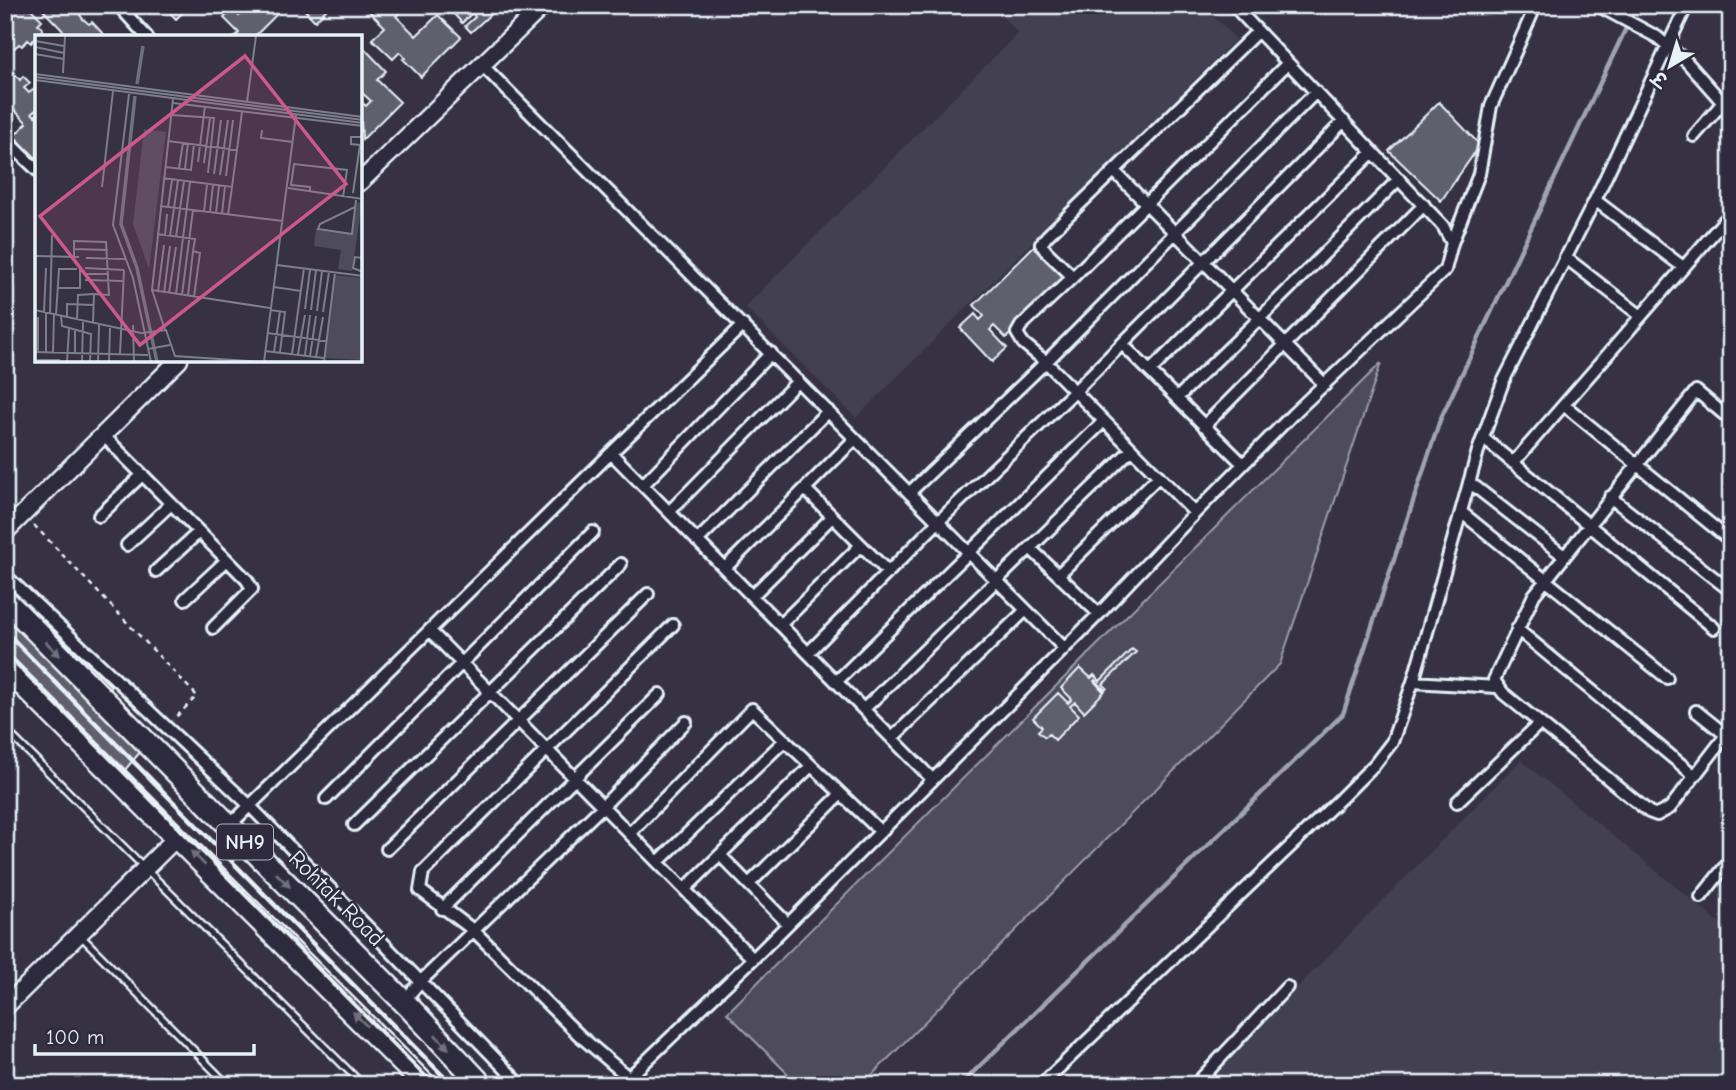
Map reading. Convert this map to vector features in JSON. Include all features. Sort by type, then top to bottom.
[{"type":"highway","name":"Rohtak Road","points":[[5,600],[482,1085]]},
{"type":"highway","name":"NH9","points":[[11,677],[177,837],[425,1085]]},
{"type":"street","points":[[118,5],[145,35]]},
{"type":"street","points":[[362,180],[544,5]]},
{"type":"street","points":[[1233,5],[1424,205],[1443,226],[1452,243]]},
{"type":"street","points":[[673,625],[423,872],[420,890],[442,909],[474,930],[624,1081],[753,959],[1099,614],[1243,464],[1445,270],[1452,243],[1477,181],[1491,106],[1536,5]]},
{"type":"street","points":[[1597,5],[1657,37],[1686,61],[1727,108]]},
{"type":"street","points":[[1041,1085],[1375,764],[1392,742],[1413,682],[1469,482],[1503,382],[1595,200],[1687,5]]},
{"type":"street","points":[[1073,276],[1041,244],[1258,31]]},
{"type":"street","points":[[1195,513],[1046,362],[1023,343],[1017,333],[1021,326],[1147,205],[1288,63]]},
{"type":"street","points":[[482,66],[1064,648]]},
{"type":"street","points":[[909,493],[1046,362],[1316,92]]},
{"type":"street","points":[[1694,136],[1727,108],[1731,93]]},
{"type":"street","points":[[808,653],[1075,391],[1344,121]]},
{"type":"street","points":[[5,139],[35,168]]},
{"type":"street","points":[[1150,371],[1373,152]]},
{"type":"street","points":[[1115,173],[1325,385]]},
{"type":"street","points":[[1177,398],[1399,178]]},
{"type":"street","points":[[1595,200],[1683,267]]},
{"type":"street","points":[[1204,426],[1424,205]]},
{"type":"street","points":[[1513,463],[1731,213]]},
{"type":"street","points":[[1564,257],[1642,316]]},
{"type":"street","points":[[229,826],[743,325]]},
{"type":"street","points":[[1122,344],[1243,464]]},
{"type":"street","points":[[643,485],[771,354]]},
{"type":"street","points":[[5,532],[177,362]]},
{"type":"street","points":[[669,512],[798,381]]},
{"type":"street","points":[[1696,711],[1728,737],[1670,808],[1657,815],[1649,812],[1540,723],[1497,687],[1494,680],[1534,595],[1696,391],[1731,420]]},
{"type":"street","points":[[1564,405],[1731,541]]},
{"type":"street","points":[[697,541],[828,411]]},
{"type":"street","points":[[836,682],[1104,421]]},
{"type":"street","points":[[104,436],[247,580],[252,589],[213,628]]},
{"type":"street","points":[[1483,438],[1714,628]]},
{"type":"street","points":[[725,568],[856,439]]},
{"type":"street","points":[[864,709],[1132,449]]},
{"type":"street","points":[[611,453],[932,779]]},
{"type":"street","points":[[99,516],[142,475]]},
{"type":"street","points":[[1058,575],[1159,476]]},
{"type":"street","points":[[1469,482],[1564,556]]},
{"type":"street","points":[[805,489],[888,572]]},
{"type":"street","points":[[1610,497],[1731,591]]},
{"type":"street","points":[[127,545],[171,504]]},
{"type":"street","points":[[1461,512],[1668,678]]},
{"type":"street","points":[[752,596],[832,517]]},
{"type":"street","points":[[156,571],[199,532]]},
{"type":"street","points":[[326,799],[593,532]]},
{"type":"street","points":[[780,625],[861,545]]},
{"type":"street","points":[[1031,549],[1099,614]]},
{"type":"street","points":[[185,599],[227,560]]},
{"type":"street","points":[[354,825],[621,565]]},
{"type":"street","points":[[5,575],[249,805],[521,1085]]},
{"type":"street","points":[[387,849],[648,594]]},
{"type":"street","points":[[892,738],[1026,610]]},
{"type":"street","points":[[1517,629],[1695,776]]},
{"type":"street","points":[[430,631],[753,959]]},
{"type":"street","points":[[1413,682],[1497,687]]},
{"type":"street","points":[[442,909],[660,694]]},
{"type":"street","points":[[630,834],[752,709],[880,831]]},
{"type":"street","points":[[403,1002],[420,982],[686,722]]},
{"type":"street","points":[[1457,802],[1540,723]]},
{"type":"street","points":[[658,862],[785,740]]},
{"type":"street","points":[[685,889],[811,766]]},
{"type":"street","points":[[749,884],[841,794]]},
{"type":"street","points":[[5,1007],[177,837]]},
{"type":"street","points":[[720,855],[788,924]]},
{"type":"street","points":[[1701,897],[1731,859]]},
{"type":"street","points":[[1195,1085],[1287,987]]},
{"type":"lane","points":[[5,729],[363,1085]]},
{"type":"lane","points":[[79,934],[228,1085]]},
{"type":"path","points":[[22,514],[197,696],[168,725]]},
{"type":"shaded area","points":[[992,5],[1203,5],[1236,39],[856,418],[745,307],[1018,33]]},
{"type":"shaded area","points":[[1381,363],[1280,664],[862,1085],[799,1085],[727,1013]]},
{"type":"shaded area","points":[[1521,760],[1731,932],[1731,1085],[1201,1085]]},
{"type":"building","points":[[21,5],[27,5],[42,20],[38,24],[43,29],[35,35],[31,43],[28,40],[11,51],[13,53],[6,59],[10,62],[5,67],[5,21]]},
{"type":"building","points":[[38,5],[75,5],[71,10],[75,8],[83,19],[89,24],[92,22],[104,35],[67,35]]},
{"type":"building","points":[[163,5],[189,5],[189,6],[176,19]]},
{"type":"building","points":[[238,5],[280,5],[283,8],[256,35],[237,35],[239,33],[224,18],[233,9],[239,16],[244,11]]},
{"type":"building","points":[[300,5],[322,5],[326,10],[315,21]]},
{"type":"building","points":[[407,5],[396,16],[416,36],[438,15],[461,37],[421,77],[403,59],[405,58],[400,52],[393,59],[372,39],[385,27],[365,7]]},
{"type":"building","points":[[462,5],[489,5],[494,11],[471,32],[465,26],[475,17],[472,13],[462,23],[453,13]]},
{"type":"building","points":[[365,49],[386,71],[377,80],[400,102],[362,140],[362,103],[366,106],[371,101],[362,93],[362,52]]},
{"type":"building","points":[[16,75],[20,80],[23,76],[30,83],[24,88],[29,93],[35,88],[35,111],[32,113],[35,116],[35,157],[14,136],[27,123],[5,100],[5,86],[7,88],[12,84],[9,81]]},
{"type":"building","points":[[1439,102],[1480,145],[1441,201],[1389,151]]},
{"type":"building","points":[[1035,245],[1067,278],[1006,338],[994,326],[990,330],[1007,348],[992,362],[960,328],[975,314],[980,320],[984,316],[974,305]]},
{"type":"building","points":[[5,583],[111,686],[96,701],[142,750],[124,771],[75,721],[61,734],[5,678]]},
{"type":"building","points":[[1132,649],[1136,652],[1103,684],[1107,688],[1105,690],[1094,681],[1104,692],[1084,712],[1075,702],[1070,706],[1079,715],[1055,740],[1049,734],[1045,737],[1038,731],[1042,727],[1033,718],[1058,693],[1068,703],[1072,699],[1061,688],[1080,668],[1091,678],[1094,675],[1100,681]]},
{"type":"waterway","points":[[960,1085],[1343,714],[1440,420],[1637,5]]},
{"type":"railway","points":[[5,631],[452,1085]]},
{"type":"railway","points":[[5,652],[434,1085]]}]
